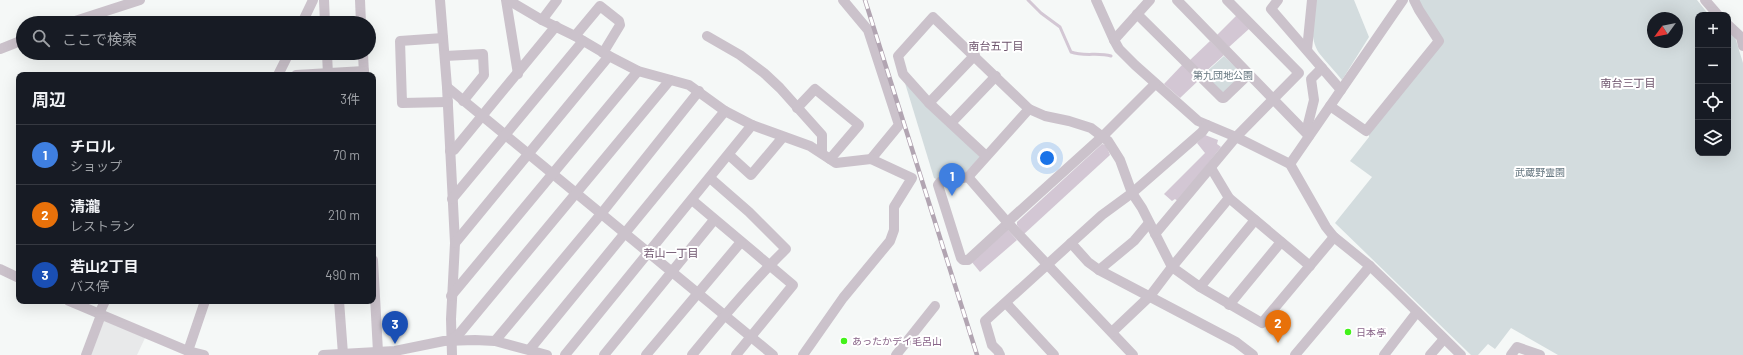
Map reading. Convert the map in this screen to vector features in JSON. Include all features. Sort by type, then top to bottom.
[{"type":"street","points":[[91,16],[140,0]]},
{"type":"street","points":[[305,16],[313,0]]},
{"type":"street","points":[[324,0],[325,16]]},
{"type":"street","points":[[360,0],[361,16]]},
{"type":"street","points":[[440,0],[448,102],[455,243],[451,296],[452,355]]},
{"type":"street","points":[[507,0],[606,55],[638,70],[689,85],[725,111],[752,125],[810,146],[822,152],[836,163],[871,159],[912,178],[894,207],[894,230],[890,241],[843,298],[803,355]]},
{"type":"street","points":[[507,0],[518,74]]},
{"type":"street","points":[[542,20],[557,0]]},
{"type":"street","points":[[843,0],[868,30],[899,125],[871,159]]},
{"type":"street","points":[[1114,40],[1150,0]]},
{"type":"street","points":[[1177,0],[1308,134]]},
{"type":"street","points":[[1155,234],[1236,137],[1299,73],[1227,0]]},
{"type":"street","points":[[1278,0],[1271,9],[1341,90]]},
{"type":"street","points":[[1307,50],[1312,0]]},
{"type":"street","points":[[1290,164],[1308,134],[1330,106],[1403,0]]},
{"type":"street","points":[[1330,106],[1366,131],[1438,41],[1414,0]]},
{"type":"street","points":[[1705,0],[1715,12]]},
{"type":"street","points":[[1100,2],[1114,40],[1119,49],[1191,116],[1290,164],[1326,227],[1334,237],[1370,266],[1461,355]]},
{"type":"street","points":[[455,243],[606,55],[620,25],[619,21],[600,6],[574,36]]},
{"type":"street","points":[[1137,14],[1222,98],[1224,98],[1249,74]]},
{"type":"street","points":[[986,156],[929,103],[903,74],[898,56],[933,17],[975,55],[1029,109],[1045,116],[1069,120],[1090,128],[1103,136],[1120,160],[1132,193],[1172,267],[1200,287],[1229,304],[1262,322],[1334,237]]},
{"type":"street","points":[[450,150],[454,150],[556,26]]},
{"type":"street","points":[[1731,28],[1742,40]]},
{"type":"street","points":[[707,36],[740,55],[764,73],[780,88],[822,135],[822,152]]},
{"type":"street","points":[[443,38],[400,41],[402,103],[448,102]]},
{"type":"street","points":[[452,199],[583,41]]},
{"type":"street","points":[[0,49],[16,43]]},
{"type":"street","points":[[445,56],[483,54],[484,75],[463,101]]},
{"type":"street","points":[[929,103],[975,55]]},
{"type":"street","points":[[280,72],[286,60]]},
{"type":"street","points":[[327,60],[328,72]]},
{"type":"street","points":[[363,60],[364,72]]},
{"type":"street","points":[[1308,134],[1314,100],[1311,79],[1322,68]]},
{"type":"street","points":[[451,296],[638,70]]},
{"type":"street","points":[[951,123],[996,76]]},
{"type":"street","points":[[451,340],[460,334],[670,80]]},
{"type":"street","points":[[1029,109],[968,177],[940,182],[938,185],[961,258],[965,261],[968,260],[1103,136],[1155,84]]},
{"type":"street","points":[[447,87],[773,355]]},
{"type":"street","points":[[797,108],[815,89],[859,125],[830,159]]},
{"type":"street","points":[[495,341],[601,214],[698,91]]},
{"type":"street","points":[[530,349],[626,234],[725,111]]},
{"type":"street","points":[[565,355],[752,125]]},
{"type":"street","points":[[1000,355],[992,346],[985,321],[1102,215],[1132,193],[1202,132],[1207,125]]},
{"type":"street","points":[[729,155],[751,175],[783,137]]},
{"type":"street","points":[[1211,168],[1229,198],[1310,266]]},
{"type":"street","points":[[968,177],[1008,223],[1133,355]]},
{"type":"street","points":[[692,355],[724,316],[786,249],[749,212],[710,178]]},
{"type":"street","points":[[1112,332],[1150,296],[1229,198]]},
{"type":"street","points":[[692,200],[793,285],[736,355]]},
{"type":"street","points":[[604,355],[714,220]]},
{"type":"street","points":[[1200,287],[1255,220]]},
{"type":"street","points":[[1099,270],[1134,241],[1149,223]]},
{"type":"street","points":[[646,355],[741,242]]},
{"type":"street","points":[[1229,304],[1281,242]]},
{"type":"street","points":[[1071,243],[1088,262],[1099,270],[1236,342],[1253,355]]},
{"type":"street","points":[[1295,355],[1370,266]]},
{"type":"street","points":[[0,268],[16,276]]},
{"type":"street","points":[[1006,303],[1054,355]]},
{"type":"street","points":[[76,304],[188,351],[204,355]]},
{"type":"street","points":[[86,355],[104,304]]},
{"type":"street","points":[[188,351],[204,304]]},
{"type":"street","points":[[339,304],[343,354]]},
{"type":"street","points":[[375,304],[378,352]]},
{"type":"street","points":[[896,355],[935,306]]},
{"type":"street","points":[[1384,355],[1417,312]]},
{"type":"street","points":[[1430,355],[1444,339]]},
{"type":"street","points":[[323,355],[363,354],[395,351],[451,340],[495,341],[530,349],[548,355]]},
{"type":"street","points":[[1511,355],[1517,347],[1540,355]]},
{"type":"shaded area","points":[[1237,15],[1250,28],[1229,47],[1217,35]]},
{"type":"shaded area","points":[[1210,41],[1224,55],[1203,74],[1189,61]]},
{"type":"shaded area","points":[[1183,64],[1199,80],[1180,98],[1164,84]]},
{"type":"shaded area","points":[[1205,135],[1218,140],[1217,144],[1221,147],[1178,201],[1175,199],[1172,201],[1164,194],[1205,153],[1197,143]]},
{"type":"shaded area","points":[[1102,144],[1106,145],[1110,155],[1024,234],[1017,225],[1017,222]]},
{"type":"shaded area","points":[[1007,229],[1017,240],[980,272],[971,261]]},
{"type":"shaded area","points":[[105,320],[145,338],[137,355],[88,355],[101,322]]},
{"type":"green space","points":[[1315,0],[1354,0],[1369,37],[1342,80],[1319,53],[1316,47],[1312,27]]},
{"type":"green space","name":"武蔵野霊園","points":[[1418,0],[1697,0],[1707,12],[1695,12],[1695,156],[1731,156],[1731,34],[1735,37],[1743,63],[1743,355],[1558,355],[1511,328],[1495,349],[1488,344],[1478,355],[1471,355],[1335,223],[1372,177],[1350,161],[1369,137],[1369,131],[1442,41]]},
{"type":"green space","name":"第九団地公園","points":[[1224,56],[1243,74],[1223,95],[1203,75]]},
{"type":"green space","points":[[905,83],[980,157],[964,174],[936,179],[934,178]]},
{"type":"waterway","points":[[1028,0],[1041,13],[1060,27],[1071,52],[1111,56]]},
{"type":"railway","points":[[865,0],[977,355]]},
{"type":"place","name":"チロル","points":[[952,196]]},
{"type":"place","name":"日本亭","points":[[1348,332]]},
{"type":"place","name":"あったかデイ毛呂山","points":[[844,341]]},
{"type":"place","name":"清瀧","points":[[1278,343]]},
{"type":"place","name":"若山2丁目","points":[[395,344]]},
{"type":"district","name":"南台五丁目","points":[[996,45]]},
{"type":"district","name":"南台三丁目","points":[[1628,82]]},
{"type":"district","name":"若山一丁目","points":[[671,252]]}]
